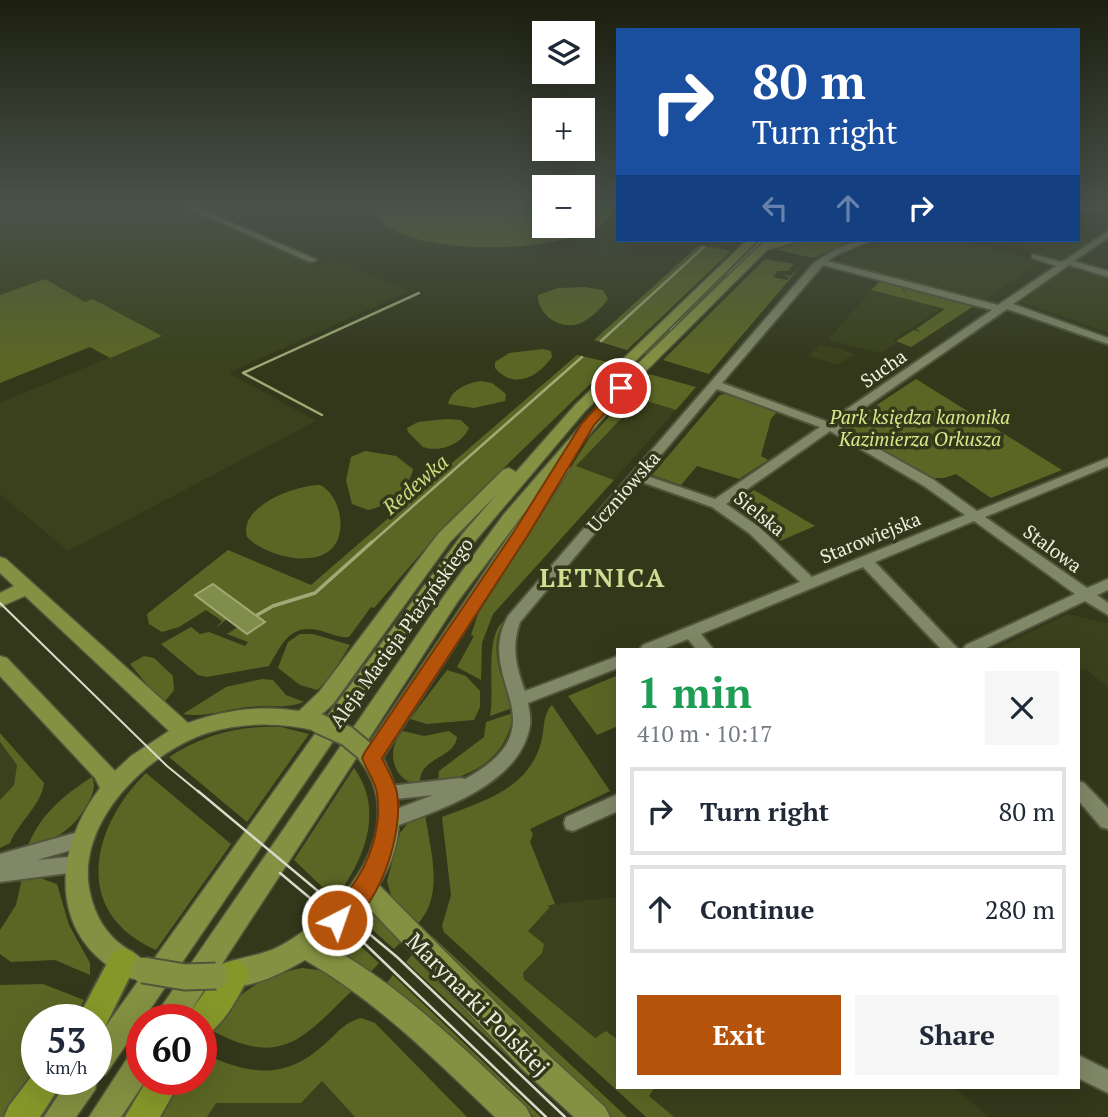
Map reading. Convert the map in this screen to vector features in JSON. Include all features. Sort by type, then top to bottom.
[{"type":"highway","points":[[104,1004],[133,966]]},
{"type":"highway","points":[[210,1004],[225,975]]},
{"type":"highway","points":[[20,1117],[37,1095]]},
{"type":"highway","points":[[141,1117],[155,1095]]},
{"type":"main road","name":"Aleja Macieja Płażyńskiego","points":[[112,1041],[410,617],[470,536],[531,462],[622,366],[741,258]]},
{"type":"main road","name":"Aleja Macieja Płażyńskiego","points":[[180,1004],[452,597],[531,491],[589,423],[743,258]]},
{"type":"main road","points":[[368,754],[520,535],[589,423]]},
{"type":"main road","points":[[311,721],[444,538],[511,470],[531,462]]},
{"type":"main road","points":[[0,563],[185,733]]},
{"type":"main road","points":[[0,601],[26,588]]},
{"type":"main road","points":[[0,663],[104,772],[112,790]]},
{"type":"main road","points":[[254,716],[311,721],[347,736],[368,754],[387,792],[388,821],[382,854],[365,887],[345,912],[305,946],[271,963],[225,975],[178,976],[133,966],[109,952],[88,927],[77,897],[77,865],[82,839],[112,790],[145,758],[185,733],[220,722],[254,716]]},
{"type":"main road","name":"Marynarki Polskiej","points":[[365,887],[533,1060],[595,1117]]},
{"type":"main road","points":[[305,946],[356,975],[397,1006],[516,1117]]},
{"type":"main road","points":[[104,1117],[126,1085]]},
{"type":"main road","points":[[59,1117],[74,1095]]},
{"type":"street","points":[[309,258],[313,260]]},
{"type":"street","name":"Uczniowska","points":[[388,821],[475,783],[497,769],[518,740],[522,727],[519,700],[505,651],[513,620],[821,262],[829,258]]},
{"type":"street","points":[[1044,258],[1108,274]]},
{"type":"street","name":"Sucha","points":[[717,504],[831,428],[1072,258]]},
{"type":"street","points":[[821,262],[1003,307],[1108,341]]},
{"type":"street","name":"Stalowa","points":[[717,385],[831,428],[929,483],[1108,610]]},
{"type":"street","name":"Starowiejska","points":[[651,648],[1108,462]]},
{"type":"street","name":"Sielska","points":[[636,476],[717,504],[754,530],[810,583]]},
{"type":"street","points":[[866,561],[949,648]]},
{"type":"street","points":[[973,648],[1108,584]]},
{"type":"street","points":[[691,632],[704,648]]},
{"type":"street","points":[[519,700],[616,663]]},
{"type":"street","points":[[387,792],[475,783]]},
{"type":"street","points":[[1080,790],[1108,821]]},
{"type":"street","points":[[573,823],[616,803]]},
{"type":"street","points":[[0,863],[82,839]]},
{"type":"street","points":[[0,873],[77,865]]},
{"type":"street","points":[[1080,1067],[1108,1082]]},
{"type":"shaded area","points":[[0,258],[297,258],[317,267],[335,260],[409,291],[229,373],[316,421],[68,551],[0,494],[0,403],[161,336],[94,299],[85,302],[45,280],[0,295]]},
{"type":"shaded area","points":[[839,258],[1026,258],[1040,262],[984,301],[836,263]]},
{"type":"shaded area","points":[[1071,266],[1108,277],[1108,332],[1020,302]]},
{"type":"shaded area","points":[[871,290],[941,309],[893,340],[896,343],[881,353],[828,340]]},
{"type":"shaded area","points":[[820,345],[854,354],[838,365],[808,356]]},
{"type":"shaded area","points":[[640,399],[676,410],[614,480],[575,467]]},
{"type":"shaded area","points":[[213,584],[265,622],[247,634],[195,595]]},
{"type":"shaded area","points":[[1068,614],[1108,623],[1108,687],[1085,669],[1080,671],[1080,648],[997,648]]},
{"type":"shaded area","points":[[0,743],[17,765],[14,785],[0,800]]},
{"type":"shaded area","points":[[616,897],[616,1089],[956,1089],[988,1117],[646,1117],[520,1004],[520,913],[555,904]]},
{"type":"shaded area","points":[[322,1081],[355,1117],[207,1117],[215,1103],[301,1103]]},
{"type":"green space","points":[[684,258],[724,258],[627,350],[594,340]]},
{"type":"green space","points":[[740,258],[747,258],[648,355],[643,353]]},
{"type":"green space","points":[[765,259],[794,264],[788,271],[778,271],[773,277],[787,280],[789,278],[782,274],[790,276],[801,266],[709,374],[663,360]]},
{"type":"green space","points":[[45,279],[85,302],[93,299],[162,336],[110,358],[90,347],[0,383],[0,295]]},
{"type":"green space","points":[[880,281],[900,286],[909,297],[902,287],[974,306],[911,347],[896,341],[914,330],[922,332],[916,329],[945,309],[871,290]]},
{"type":"green space","points":[[584,287],[603,290],[608,299],[595,313],[578,324],[564,325],[550,319],[541,308],[538,295],[558,288]]},
{"type":"green space","points":[[543,349],[551,351],[552,357],[533,375],[510,378],[495,368],[495,362],[509,353]]},
{"type":"green space","points":[[577,355],[612,363],[448,522],[374,608],[371,607],[349,637],[311,629],[302,630],[288,637],[269,666],[207,677],[198,675],[161,644],[191,627],[200,634],[209,632],[245,646],[248,642],[227,634],[238,627],[248,634],[195,595],[227,619],[216,628],[222,621],[206,610],[179,627],[162,632],[149,624],[147,614],[228,550],[311,585]]},
{"type":"green space","points":[[649,374],[696,387],[676,410],[640,399],[576,466],[614,480],[493,614],[482,643],[481,680],[457,667],[474,636],[471,635],[478,614],[590,437]]},
{"type":"green space","name":"Park księdza kanonika Kazimierza Orkusza","points":[[916,379],[1062,470],[991,498],[956,474],[944,478],[930,478],[842,428]]},
{"type":"green space","points":[[480,381],[492,383],[506,394],[505,401],[474,408],[448,404],[452,395],[460,388]]},
{"type":"green space","points":[[726,394],[777,412],[771,419],[761,456],[768,460],[739,479],[697,466],[681,485],[652,475],[720,395]]},
{"type":"green space","points":[[461,420],[469,428],[461,439],[450,446],[436,449],[423,447],[408,432],[407,428],[418,422]]},
{"type":"green space","points":[[365,451],[396,456],[413,469],[402,490],[382,505],[368,510],[352,504],[346,480],[351,457]]},
{"type":"green space","points":[[320,485],[333,497],[340,516],[339,536],[329,551],[310,558],[286,557],[264,549],[247,537],[251,516],[271,499],[297,489]]},
{"type":"green space","points":[[754,490],[815,526],[780,541],[737,503]]},
{"type":"green space","points":[[504,621],[499,632],[497,654],[512,708],[490,716],[492,651],[498,628]]},
{"type":"green space","points":[[300,634],[313,634],[350,645],[330,677],[317,690],[300,685],[278,668],[288,642]]},
{"type":"green space","points":[[144,656],[154,658],[173,676],[174,690],[163,704],[130,664]]},
{"type":"green space","points":[[447,670],[466,676],[480,691],[480,707],[474,720],[427,724],[410,719]]},
{"type":"green space","points":[[616,676],[616,727],[597,735],[568,696]]},
{"type":"green space","points":[[262,679],[273,680],[286,695],[304,702],[208,714],[183,714],[226,687]]},
{"type":"green space","points":[[552,705],[610,791],[530,829],[533,834],[530,842],[555,904],[547,906],[550,907],[528,931],[544,944],[542,953],[523,973],[524,979],[595,1038],[606,1031],[616,1038],[616,1089],[654,1089],[649,1096],[674,1117],[646,1117],[444,932],[442,926],[451,895],[442,817],[486,800],[524,774],[540,746]]},
{"type":"green space","points":[[513,713],[505,741],[488,761],[465,774],[438,783],[439,771],[484,737],[486,722]]},
{"type":"green space","points":[[281,727],[309,734],[247,822],[169,757],[222,733]]},
{"type":"green space","points":[[403,731],[424,736],[449,731],[457,737],[450,750],[424,769],[420,785],[403,778],[394,764],[394,747]]},
{"type":"green space","points":[[0,733],[44,783],[39,798],[10,843],[0,848],[0,800],[14,785],[17,765],[0,742]]},
{"type":"green space","points":[[354,768],[368,801],[367,835],[355,868],[335,899],[294,860]]},
{"type":"green space","points":[[146,773],[231,844],[156,950],[129,934],[111,914],[101,892],[98,868],[112,818]]},
{"type":"green space","points":[[92,777],[93,793],[70,827],[56,837],[27,848],[39,825],[54,807]]},
{"type":"green space","points":[[425,813],[434,872],[433,887],[431,901],[416,926],[393,902],[387,881],[400,833],[408,823]]},
{"type":"green space","points":[[22,878],[40,878],[57,884],[69,925],[90,963],[90,975],[55,960],[11,962],[0,954],[0,930],[16,905]]},
{"type":"green space","points":[[366,907],[401,942],[394,949],[358,917]]},
{"type":"green space","points":[[344,931],[379,963],[370,973],[332,943]]},
{"type":"green space","points":[[432,936],[627,1117],[612,1117],[498,1012],[428,940]]},
{"type":"green space","points":[[412,955],[578,1117],[573,1117],[406,962]]},
{"type":"green space","points":[[302,968],[326,971],[355,988],[306,1033],[291,1042],[275,1047],[257,1047],[236,1042],[217,1033],[217,1022],[239,997],[260,982]]},
{"type":"green space","points":[[393,975],[541,1117],[534,1117],[386,984]]},
{"type":"green space","points":[[43,984],[84,1000],[82,1004],[21,1004],[21,1094],[4,1117],[0,1117],[0,985]]},
{"type":"green space","points":[[361,1018],[375,1023],[467,1117],[355,1117],[322,1081],[301,1103],[216,1103],[207,1117],[160,1117],[174,1095],[217,1095],[217,1059],[251,1069],[280,1069],[310,1055]]},
{"type":"waterway","name":"Redewka","points":[[601,341],[692,258]]},
{"type":"waterway","points":[[728,275],[745,258]]},
{"type":"waterway","points":[[322,415],[243,373],[419,293]]},
{"type":"waterway","points":[[671,330],[688,315]]},
{"type":"waterway","name":"Redewka","points":[[370,544],[582,357]]},
{"type":"waterway","name":"Redewka","points":[[257,615],[273,606],[315,593],[372,542]]},
{"type":"tram line","points":[[0,603],[167,766],[200,793]]},
{"type":"tram line","points":[[198,791],[397,957],[565,1117]]},
{"type":"tram line","points":[[280,873],[365,944],[546,1117]]},
{"type":"district","name":"LETNICA","points":[[603,577]]},
{"type":"route","points":[[337,920],[365,887],[382,854],[386,837],[389,806],[387,792],[372,758],[520,535],[589,423],[621,388]]}]
